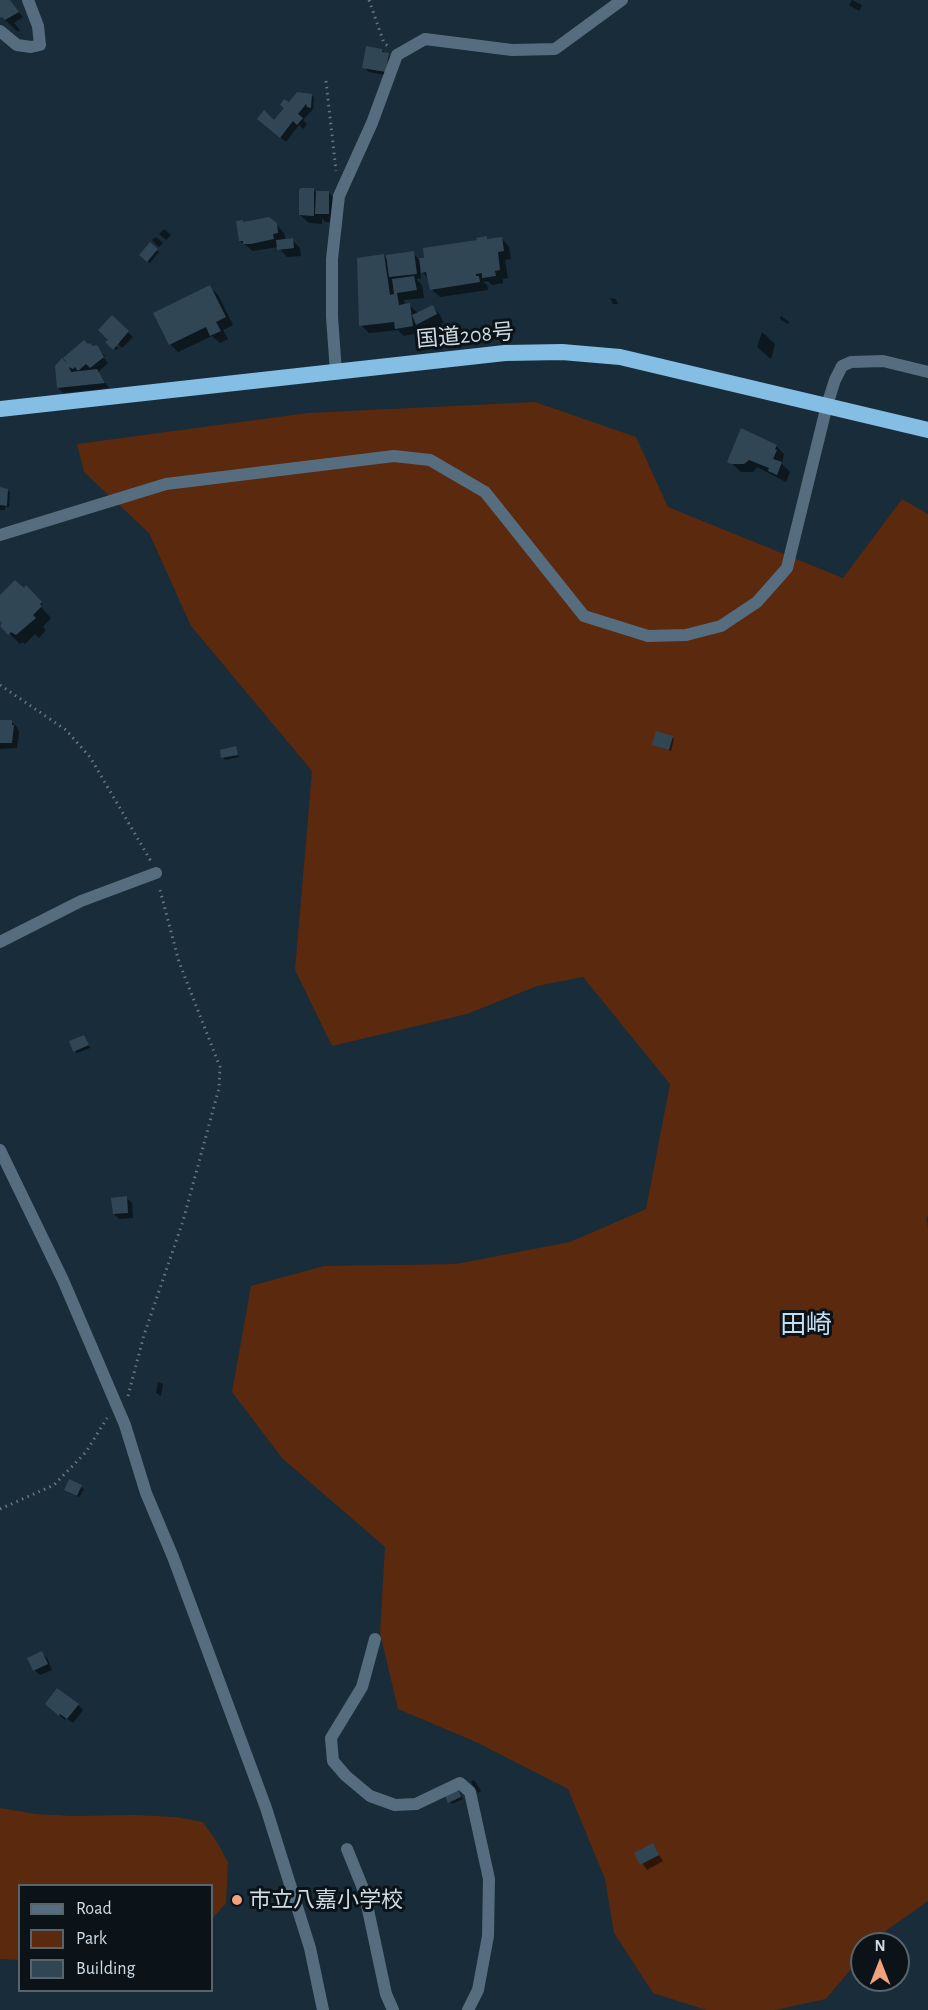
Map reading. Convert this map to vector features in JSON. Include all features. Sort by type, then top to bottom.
[{"type":"highway","name":"国道208号","points":[[0,410],[505,353],[562,351],[621,357],[928,430]]},
{"type":"street","points":[[0,31],[17,45],[32,47],[40,45],[38,26],[28,0]]},
{"type":"street","points":[[336,372],[332,317],[332,259],[339,196],[372,123],[398,55],[425,39],[513,50],[555,49],[622,0]]},
{"type":"street","points":[[0,535],[166,484],[394,456],[430,460],[485,492],[584,616],[648,636],[686,635],[722,626],[757,602],[786,568],[827,405],[842,366],[851,362],[883,361],[928,372]]},
{"type":"street","points":[[0,942],[81,901],[156,873]]},
{"type":"street","points":[[0,1150],[63,1280],[125,1425],[146,1494],[173,1557],[266,1808],[310,1948],[323,2010]]},
{"type":"street","points":[[375,1639],[362,1687],[331,1738],[333,1761],[346,1776],[370,1796],[395,1805],[416,1804],[460,1783],[470,1792],[489,1879],[488,1936],[478,1990],[468,2010]]},
{"type":"street","points":[[347,1849],[364,1891],[386,1994],[393,2010]]},
{"type":"path","points":[[369,0],[384,43],[398,55]]},
{"type":"path","points":[[327,81],[339,196]]},
{"type":"path","points":[[0,685],[66,730],[90,757],[156,873],[179,962],[220,1067],[219,1088],[183,1221],[144,1335],[122,1420]]},
{"type":"path","points":[[0,1509],[54,1485],[86,1452],[115,1405]]},
{"type":"green space","points":[[535,402],[636,437],[668,507],[843,578],[902,499],[928,514],[928,1216],[926,1218],[928,1228],[928,1901],[884,1932],[850,1932],[850,1970],[826,1999],[775,2010],[706,2010],[653,1993],[614,1933],[605,1879],[568,1789],[476,1742],[398,1709],[380,1633],[385,1547],[282,1458],[232,1392],[251,1286],[324,1266],[456,1264],[570,1242],[646,1209],[670,1084],[583,977],[537,986],[467,1014],[332,1046],[295,970],[312,771],[191,626],[149,533],[84,472],[77,444],[308,413]]},
{"type":"green space","points":[[0,1808],[36,1814],[176,1817],[203,1822],[228,1862],[226,1903],[213,1918],[213,1884],[18,1884],[18,1960],[0,1959]]},
{"type":"building","points":[[0,0],[10,0],[19,12],[5,20],[0,18]]},
{"type":"building","points":[[366,46],[389,53],[386,72],[362,68]]},
{"type":"building","points":[[297,92],[312,94],[311,108],[306,104],[298,114],[303,118],[297,125],[293,121],[280,138],[257,119],[264,110],[274,120],[284,108],[280,105],[284,99],[289,102]]},
{"type":"building","points":[[314,188],[314,216],[299,215],[299,190]]},
{"type":"building","points":[[316,191],[329,191],[329,214],[315,214]]},
{"type":"building","points":[[269,217],[277,223],[278,233],[273,234],[274,239],[251,244],[243,244],[243,241],[239,241],[236,221],[243,220],[243,222]]},
{"type":"building","points":[[487,236],[487,239],[502,237],[504,251],[498,252],[500,270],[495,271],[496,276],[482,278],[482,273],[476,274],[480,282],[430,290],[426,272],[421,273],[419,258],[424,258],[423,248],[477,240],[476,238]]},
{"type":"building","points":[[293,238],[294,248],[277,250],[276,240]]},
{"type":"building","points":[[150,242],[158,249],[147,262],[139,255]]},
{"type":"building","points":[[414,251],[417,274],[389,277],[386,255]]},
{"type":"building","points":[[384,254],[390,295],[394,294],[392,279],[414,276],[417,290],[397,293],[399,305],[410,303],[413,326],[395,329],[394,322],[359,326],[357,258]]},
{"type":"building","points":[[210,285],[226,317],[216,322],[221,331],[210,336],[206,327],[169,345],[153,313]]},
{"type":"building","points":[[433,305],[437,314],[416,325],[412,315]]},
{"type":"building","points":[[112,315],[129,331],[113,350],[105,342],[108,340],[98,330]]},
{"type":"building","points":[[84,340],[93,346],[97,345],[104,357],[90,368],[86,364],[78,371],[75,367],[73,369],[69,367],[71,372],[97,369],[105,383],[57,388],[55,366],[62,358],[68,364],[63,358]]},
{"type":"building","points":[[741,428],[777,445],[773,459],[782,462],[777,475],[768,471],[769,468],[749,460],[744,464],[727,462]]},
{"type":"building","points":[[0,487],[8,489],[7,506],[0,505]]},
{"type":"building","points":[[15,580],[24,588],[26,585],[42,602],[40,604],[42,606],[33,615],[36,618],[16,635],[11,632],[8,635],[0,626],[2,623],[0,621],[0,595]]},
{"type":"building","points":[[0,720],[12,720],[12,725],[14,725],[12,743],[0,743]]},
{"type":"building","points":[[656,731],[673,736],[669,750],[652,745]]},
{"type":"building","points":[[236,746],[238,755],[221,758],[220,750]]},
{"type":"building","points":[[84,1035],[89,1045],[73,1052],[69,1041]]},
{"type":"building","points":[[127,1196],[128,1213],[113,1214],[111,1198]]},
{"type":"building","points":[[69,1479],[82,1485],[77,1496],[64,1490]]},
{"type":"building","points":[[42,1651],[48,1664],[33,1671],[27,1658]]},
{"type":"building","points":[[57,1688],[79,1704],[67,1719],[60,1714],[59,1716],[45,1704]]},
{"type":"building","points":[[458,1789],[461,1797],[448,1803],[445,1796]]},
{"type":"building","points":[[653,1843],[659,1855],[640,1865],[634,1853]]},
{"type":"place","name":"市立八嘉小学校","points":[[237,1900]]},
{"type":"district","name":"田崎","points":[[806,1325]]}]
